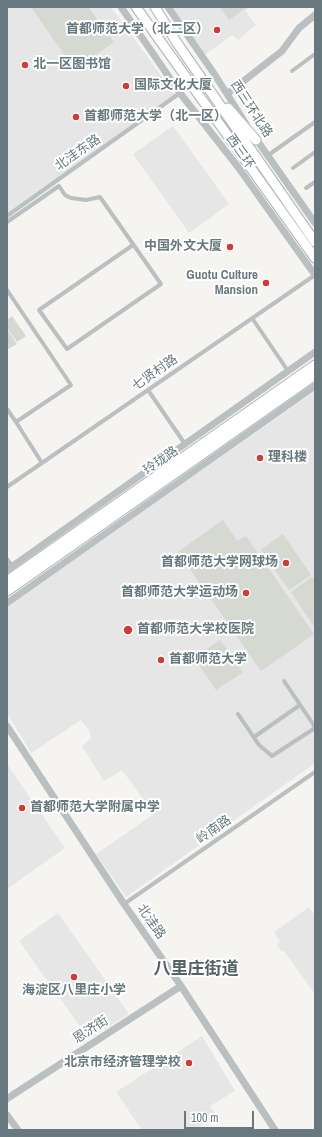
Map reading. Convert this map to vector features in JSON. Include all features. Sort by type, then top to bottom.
[{"type":"main road","name":"西三环","points":[[136,7],[312,244]]},
{"type":"main road","points":[[142,7],[168,50]]},
{"type":"main road","points":[[149,7],[177,43]]},
{"type":"main road","name":"西三环","points":[[154,7],[312,244],[315,258]]},
{"type":"main road","points":[[200,75],[256,140]]},
{"type":"main road","name":"玲珑路","points":[[7,581],[315,365]]},
{"type":"main road","name":"玲珑路","points":[[7,591],[315,375]]},
{"type":"street","points":[[121,7],[180,93],[238,167],[315,275]]},
{"type":"street","name":"西三环北路","points":[[168,7],[256,140],[315,222]]},
{"type":"street","points":[[227,94],[282,50],[299,28],[315,15]]},
{"type":"street","points":[[292,71],[315,54]]},
{"type":"street","name":"北洼东路","points":[[7,216],[180,93]]},
{"type":"street","points":[[268,156],[315,122]]},
{"type":"street","points":[[293,168],[315,152]]},
{"type":"street","points":[[306,188],[315,182]]},
{"type":"street","points":[[7,222],[59,186],[65,195],[71,198],[86,200],[100,197],[161,284],[67,349],[39,310],[133,245]]},
{"type":"street","name":"七贤村路","points":[[7,487],[315,275]]},
{"type":"street","points":[[7,290],[71,385],[16,422]]},
{"type":"street","points":[[252,318],[288,371]]},
{"type":"street","name":"玲珑路","points":[[10,568],[315,352]]},
{"type":"street","points":[[7,603],[315,386]]},
{"type":"street","points":[[148,390],[185,444]]},
{"type":"street","points":[[7,410],[42,463]]},
{"type":"street","points":[[7,559],[10,568]]},
{"type":"street","points":[[238,714],[259,745],[272,756],[315,728],[284,682]]},
{"type":"street","points":[[254,737],[300,705]]},
{"type":"street","name":"北洼路","points":[[7,726],[124,904],[181,986],[275,1130]]},
{"type":"street","name":"岭南路","points":[[124,904],[315,772]]},
{"type":"street","name":"恩济街","points":[[7,1099],[181,986]]},
{"type":"street","points":[[7,1115],[18,1130]]},
{"type":"shaded area","name":"首都师范大学（北一区）","points":[[7,7],[111,7],[176,96],[7,216]]},
{"type":"shaded area","points":[[31,7],[88,7],[114,42],[75,70]]},
{"type":"shaded area","name":"首都师范大学（北二区）","points":[[168,7],[250,7],[245,10],[256,25],[238,40],[232,35],[203,56]]},
{"type":"shaded area","points":[[220,7],[247,7],[229,20]]},
{"type":"shaded area","points":[[173,126],[229,204],[189,233],[133,154]]},
{"type":"shaded area","points":[[12,316],[26,336],[17,342],[7,328],[7,320]]},
{"type":"shaded area","points":[[7,329],[17,344],[7,350]]},
{"type":"shaded area","name":"首都师范大学","points":[[315,391],[315,763],[126,897],[96,854],[154,814],[122,770],[104,781],[82,746],[91,738],[89,730],[81,720],[31,753],[7,713],[7,607]]},
{"type":"shaded area","name":"首都师范大学运动场","points":[[223,520],[237,541],[246,536],[314,634],[261,671],[178,552]]},
{"type":"shaded area","name":"首都师范大学网球场","points":[[283,534],[311,575],[289,590],[261,550]]},
{"type":"shaded area","points":[[312,577],[315,581],[315,628],[291,592]]},
{"type":"shaded area","points":[[220,640],[243,672],[216,690],[194,658]]},
{"type":"shaded area","name":"首都师范大学附属中学","points":[[7,764],[65,848],[7,889]]},
{"type":"shaded area","points":[[309,907],[315,916],[315,994],[284,951],[281,951],[277,944],[280,942],[274,932]]},
{"type":"shaded area","name":"海淀区八里庄小学","points":[[58,913],[129,1014],[89,1039],[19,941]]},
{"type":"shaded area","name":"北京市经济管理学校","points":[[202,1036],[235,1091],[210,1106],[216,1115],[195,1130],[142,1130],[116,1092]]},
{"type":"place","name":"首都师范大学（北二区）","points":[[217,30]]},
{"type":"place","name":"北一区图书馆","points":[[25,65]]},
{"type":"place","name":"国际文化大厦","points":[[126,86]]},
{"type":"place","name":"首都师范大学（北一区）","points":[[76,117]]},
{"type":"place","name":"中国外文大厦","points":[[230,247]]},
{"type":"place","name":"Guotu Culture Mansion","points":[[266,283]]},
{"type":"place","name":"理科楼","points":[[260,458]]},
{"type":"place","name":"首都师范大学网球场","points":[[286,563]]},
{"type":"place","name":"首都师范大学运动场","points":[[246,593]]},
{"type":"place","name":"首都师范大学校医院","points":[[128,630]]},
{"type":"place","name":"首都师范大学","points":[[161,660]]},
{"type":"place","name":"首都师范大学附属中学","points":[[22,808]]},
{"type":"place","name":"海淀区八里庄小学","points":[[74,977]]},
{"type":"place","name":"北京市经济管理学校","points":[[189,1063]]},
{"type":"district","name":"八里庄街道","points":[[196,969]]}]
